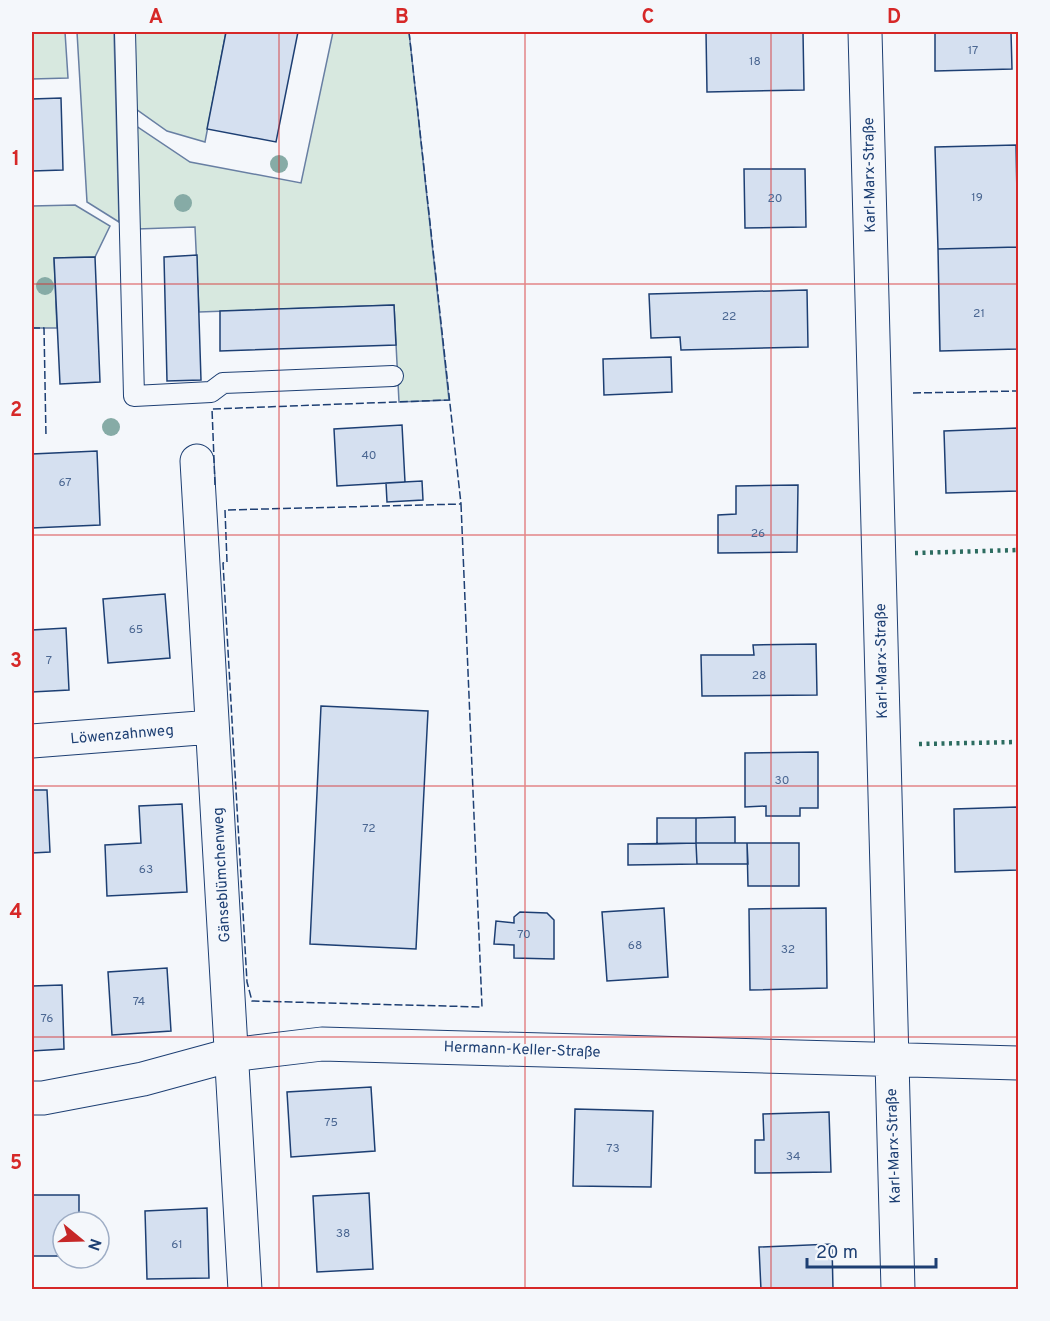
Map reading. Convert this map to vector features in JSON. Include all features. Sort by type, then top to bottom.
[{"type":"street","name":"Karl-Marx-Straße","points":[[865,32],[898,1290]]},
{"type":"street","name":"Gänseblümchenweg","points":[[197,461],[244,1290]]},
{"type":"street","name":"Löwenzahnweg","points":[[32,741],[212,727]]},
{"type":"street","name":"Hermann-Keller-Straße","points":[[32,1098],[43,1098],[143,1079],[231,1056],[322,1044],[1018,1064]]},
{"type":"lane","points":[[125,32],[134,396],[211,392],[223,383],[393,376]]},
{"type":"shaded area","points":[[32,32],[65,32],[68,78],[32,79]]},
{"type":"shaded area","points":[[77,32],[114,32],[119,222],[87,202]]},
{"type":"shaded area","points":[[132,32],[226,32],[205,142],[167,131],[136,109]]},
{"type":"shaded area","points":[[333,32],[409,32],[449,400],[399,402],[394,305],[199,312],[195,227],[137,229],[136,126],[190,162],[301,183]]},
{"type":"shaded area","points":[[75,205],[110,226],[95,257],[54,258],[57,328],[32,328],[32,206]]},
{"type":"building","points":[[226,32],[298,32],[276,142],[207,129]]},
{"type":"building","points":[[706,32],[803,32],[804,90],[707,92]]},
{"type":"building","points":[[935,32],[1011,32],[1012,69],[935,71]]},
{"type":"building","points":[[61,98],[63,170],[32,171],[32,99]]},
{"type":"building","points":[[1016,145],[1018,247],[938,249],[935,147]]},
{"type":"building","points":[[744,169],[805,169],[806,227],[745,228]]},
{"type":"building","points":[[1018,247],[1018,349],[940,351],[938,249]]},
{"type":"building","points":[[197,255],[201,380],[167,381],[164,257]]},
{"type":"building","points":[[95,257],[100,382],[60,384],[54,258]]},
{"type":"building","points":[[807,290],[808,347],[681,350],[680,337],[651,338],[649,294]]},
{"type":"building","points":[[394,305],[396,345],[220,351],[220,311]]},
{"type":"building","points":[[671,357],[672,392],[604,395],[603,359]]},
{"type":"building","points":[[402,425],[405,482],[337,486],[334,429]]},
{"type":"building","points":[[1018,428],[1018,491],[946,493],[944,431]]},
{"type":"building","points":[[97,451],[100,525],[32,528],[32,454]]},
{"type":"building","points":[[422,481],[423,500],[387,502],[386,483]]},
{"type":"building","points":[[798,485],[797,552],[718,553],[718,515],[736,514],[736,486]]},
{"type":"building","points":[[165,594],[170,658],[108,663],[103,599]]},
{"type":"building","points":[[66,628],[69,690],[32,692],[32,630]]},
{"type":"building","points":[[816,644],[817,695],[702,696],[701,655],[754,655],[753,645]]},
{"type":"building","points":[[321,706],[428,711],[416,949],[310,944]]},
{"type":"building","points":[[818,752],[818,808],[800,808],[800,816],[766,816],[766,806],[745,807],[745,753]]},
{"type":"building","points":[[32,790],[47,790],[50,852],[32,853]]},
{"type":"building","points":[[182,804],[187,892],[107,896],[105,845],[141,843],[139,806]]},
{"type":"building","points":[[1018,807],[1018,870],[955,872],[954,809]]},
{"type":"building","points":[[735,817],[735,843],[696,843],[696,818]]},
{"type":"building","points":[[657,818],[696,818],[696,843],[657,844]]},
{"type":"building","points":[[696,843],[697,864],[628,865],[628,844]]},
{"type":"building","points":[[696,843],[747,843],[748,864],[697,864]]},
{"type":"building","points":[[747,843],[799,843],[799,886],[748,886]]},
{"type":"building","points":[[664,908],[668,977],[607,981],[602,912]]},
{"type":"building","points":[[826,908],[827,988],[750,990],[749,909]]},
{"type":"building","points":[[520,912],[547,913],[554,920],[554,959],[514,958],[514,945],[494,944],[496,921],[514,923],[514,917]]},
{"type":"building","points":[[167,968],[171,1031],[112,1035],[108,972]]},
{"type":"building","points":[[62,985],[64,1049],[32,1051],[32,986]]},
{"type":"building","points":[[371,1087],[375,1151],[291,1157],[287,1092]]},
{"type":"building","points":[[575,1109],[653,1111],[651,1187],[573,1186]]},
{"type":"building","points":[[829,1112],[831,1172],[755,1173],[755,1140],[764,1140],[763,1114]]},
{"type":"building","points":[[369,1193],[373,1269],[317,1272],[313,1196]]},
{"type":"building","points":[[32,1195],[79,1195],[79,1210],[51,1210],[51,1256],[32,1256]]},
{"type":"building","points":[[207,1208],[209,1278],[147,1279],[145,1211]]},
{"type":"building","points":[[832,1244],[833,1290],[761,1290],[759,1247]]},
{"type":"hedge","points":[[915,553],[1018,550]]},
{"type":"hedge","points":[[919,744],[1018,742]]},
{"type":"fence","points":[[409,32],[461,504]]},
{"type":"fence","points":[[32,328],[44,328],[46,437]]},
{"type":"fence","points":[[913,393],[1018,391]]},
{"type":"fence","points":[[215,485],[212,409],[449,400]]},
{"type":"fence","points":[[461,504],[482,1007],[252,1001],[247,982],[223,563],[227,562],[225,510],[461,504]]}]
